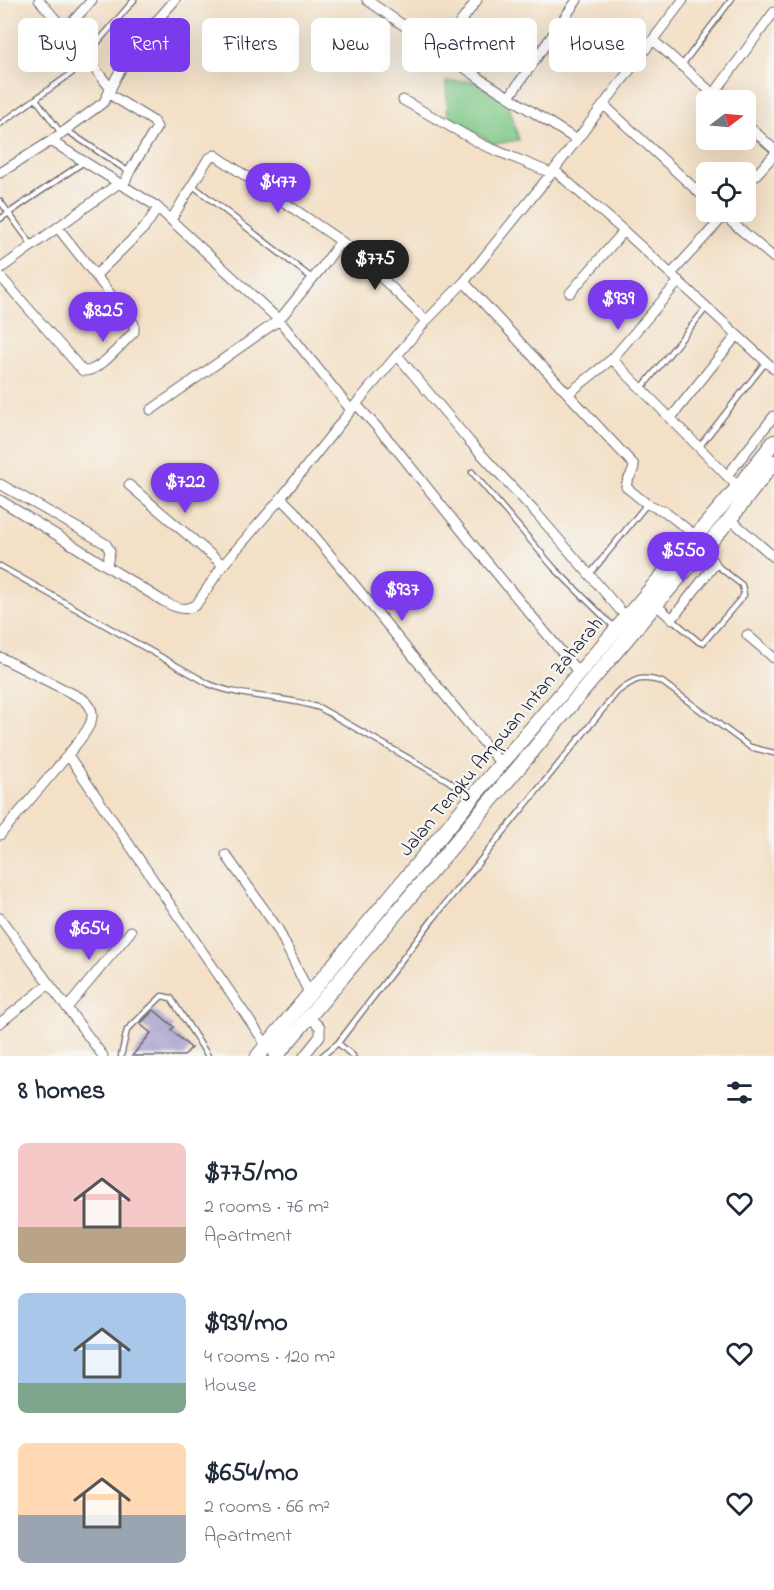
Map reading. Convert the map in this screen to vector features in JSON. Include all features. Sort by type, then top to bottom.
[{"type":"main road","name":"Jalan Tengku Ampuan Intan Zaharah","points":[[267,1053],[298,1006],[774,442]]},
{"type":"main road","name":"Jalan Tengku Ampuan Intan Zaharah","points":[[267,1053],[309,1017],[655,604],[730,519],[774,461]]},
{"type":"main road","points":[[501,764],[511,777]]},
{"type":"main road","points":[[298,1006],[309,1017]]},
{"type":"street","points":[[76,18],[92,0]]},
{"type":"street","points":[[0,173],[51,141],[100,106],[138,42],[175,0]]},
{"type":"street","points":[[367,0],[402,24]]},
{"type":"street","points":[[464,18],[477,0]]},
{"type":"street","points":[[509,97],[577,0]]},
{"type":"street","points":[[0,500],[163,601],[179,609],[196,605],[223,565],[281,498],[353,407],[426,321],[464,282],[553,172],[683,0]]},
{"type":"street","points":[[45,2],[56,18]]},
{"type":"street","points":[[722,90],[772,17]]},
{"type":"street","points":[[653,40],[708,90]]},
{"type":"street","points":[[0,269],[121,185],[157,127],[153,121],[110,92],[96,72]]},
{"type":"street","points":[[472,72],[577,140]]},
{"type":"street","points":[[403,100],[483,146],[553,172],[624,231],[774,369]]},
{"type":"street","points":[[604,105],[696,191]]},
{"type":"street","points":[[756,133],[774,149]]},
{"type":"street","points":[[51,141],[158,208],[279,320],[353,407],[394,446],[579,673]]},
{"type":"street","points":[[756,175],[774,155]]},
{"type":"street","points":[[171,220],[208,159],[218,156],[352,249],[426,321]]},
{"type":"street","points":[[96,275],[145,227],[158,208]]},
{"type":"street","points":[[671,274],[714,222]]},
{"type":"street","points":[[732,222],[774,258]]},
{"type":"street","points":[[0,276],[83,371],[96,369],[134,332],[135,328],[132,320],[58,228]]},
{"type":"street","points":[[570,293],[624,231]]},
{"type":"street","points":[[151,410],[279,320],[341,242]]},
{"type":"street","points":[[568,394],[612,359],[679,281]]},
{"type":"street","points":[[464,282],[634,465],[626,487],[647,504],[664,511],[696,537]]},
{"type":"street","points":[[670,419],[737,335]]},
{"type":"street","points":[[397,355],[470,442],[537,514],[626,617]]},
{"type":"street","points":[[612,359],[738,487]]},
{"type":"street","points":[[728,476],[774,416]]},
{"type":"street","points":[[0,483],[106,544],[110,551],[107,566]]},
{"type":"street","points":[[129,485],[223,565]]},
{"type":"street","points":[[281,498],[295,512],[501,764]]},
{"type":"street","points":[[730,519],[774,557]]},
{"type":"street","points":[[655,604],[672,619],[715,564],[702,551]]},
{"type":"street","points":[[747,635],[774,658]]},
{"type":"street","points":[[0,657],[83,699],[91,706],[94,716],[92,723],[68,755],[0,835]]},
{"type":"street","points":[[68,755],[267,1053]]},
{"type":"street","points":[[226,855],[278,929],[309,993]]},
{"type":"street","points":[[0,918],[103,1056]]},
{"type":"street","points":[[67,1008],[131,931]]},
{"type":"street","points":[[0,1023],[49,984]]},
{"type":"street","points":[[304,1056],[320,1036],[320,1027],[309,1017]]},
{"type":"lane","points":[[98,44],[134,0]]},
{"type":"lane","points":[[681,65],[731,0]]},
{"type":"lane","points":[[0,124],[70,72]]},
{"type":"lane","points":[[36,99],[64,132],[129,172]]},
{"type":"lane","points":[[0,219],[84,162]]},
{"type":"lane","points":[[192,185],[313,279]]},
{"type":"lane","points":[[0,201],[33,246]]},
{"type":"lane","points":[[641,388],[707,307]]},
{"type":"lane","points":[[699,447],[766,362]]},
{"type":"lane","points":[[472,472],[554,568],[616,629]]},
{"type":"lane","points":[[589,575],[647,504]]},
{"type":"lane","points":[[672,619],[703,643],[744,595],[742,585],[715,564]]},
{"type":"lane","points":[[0,566],[209,684],[237,694],[269,697],[320,708],[447,780],[472,798]]},
{"type":"lane","points":[[322,1056],[338,1043],[441,910],[617,692],[627,684],[636,679],[648,677],[662,682],[750,747],[774,753]]},
{"type":"lane","points":[[121,1056],[128,1030],[162,996],[171,998],[208,1056]]},
{"type":"lane","points":[[338,1043],[353,1056]]},
{"type":"green space","points":[[474,81],[508,103],[519,140],[494,144],[448,118],[446,82]]},
{"type":"building","points":[[154,1010],[174,1027],[171,1030],[191,1048],[184,1056],[132,1056],[151,1033],[140,1024]]}]
